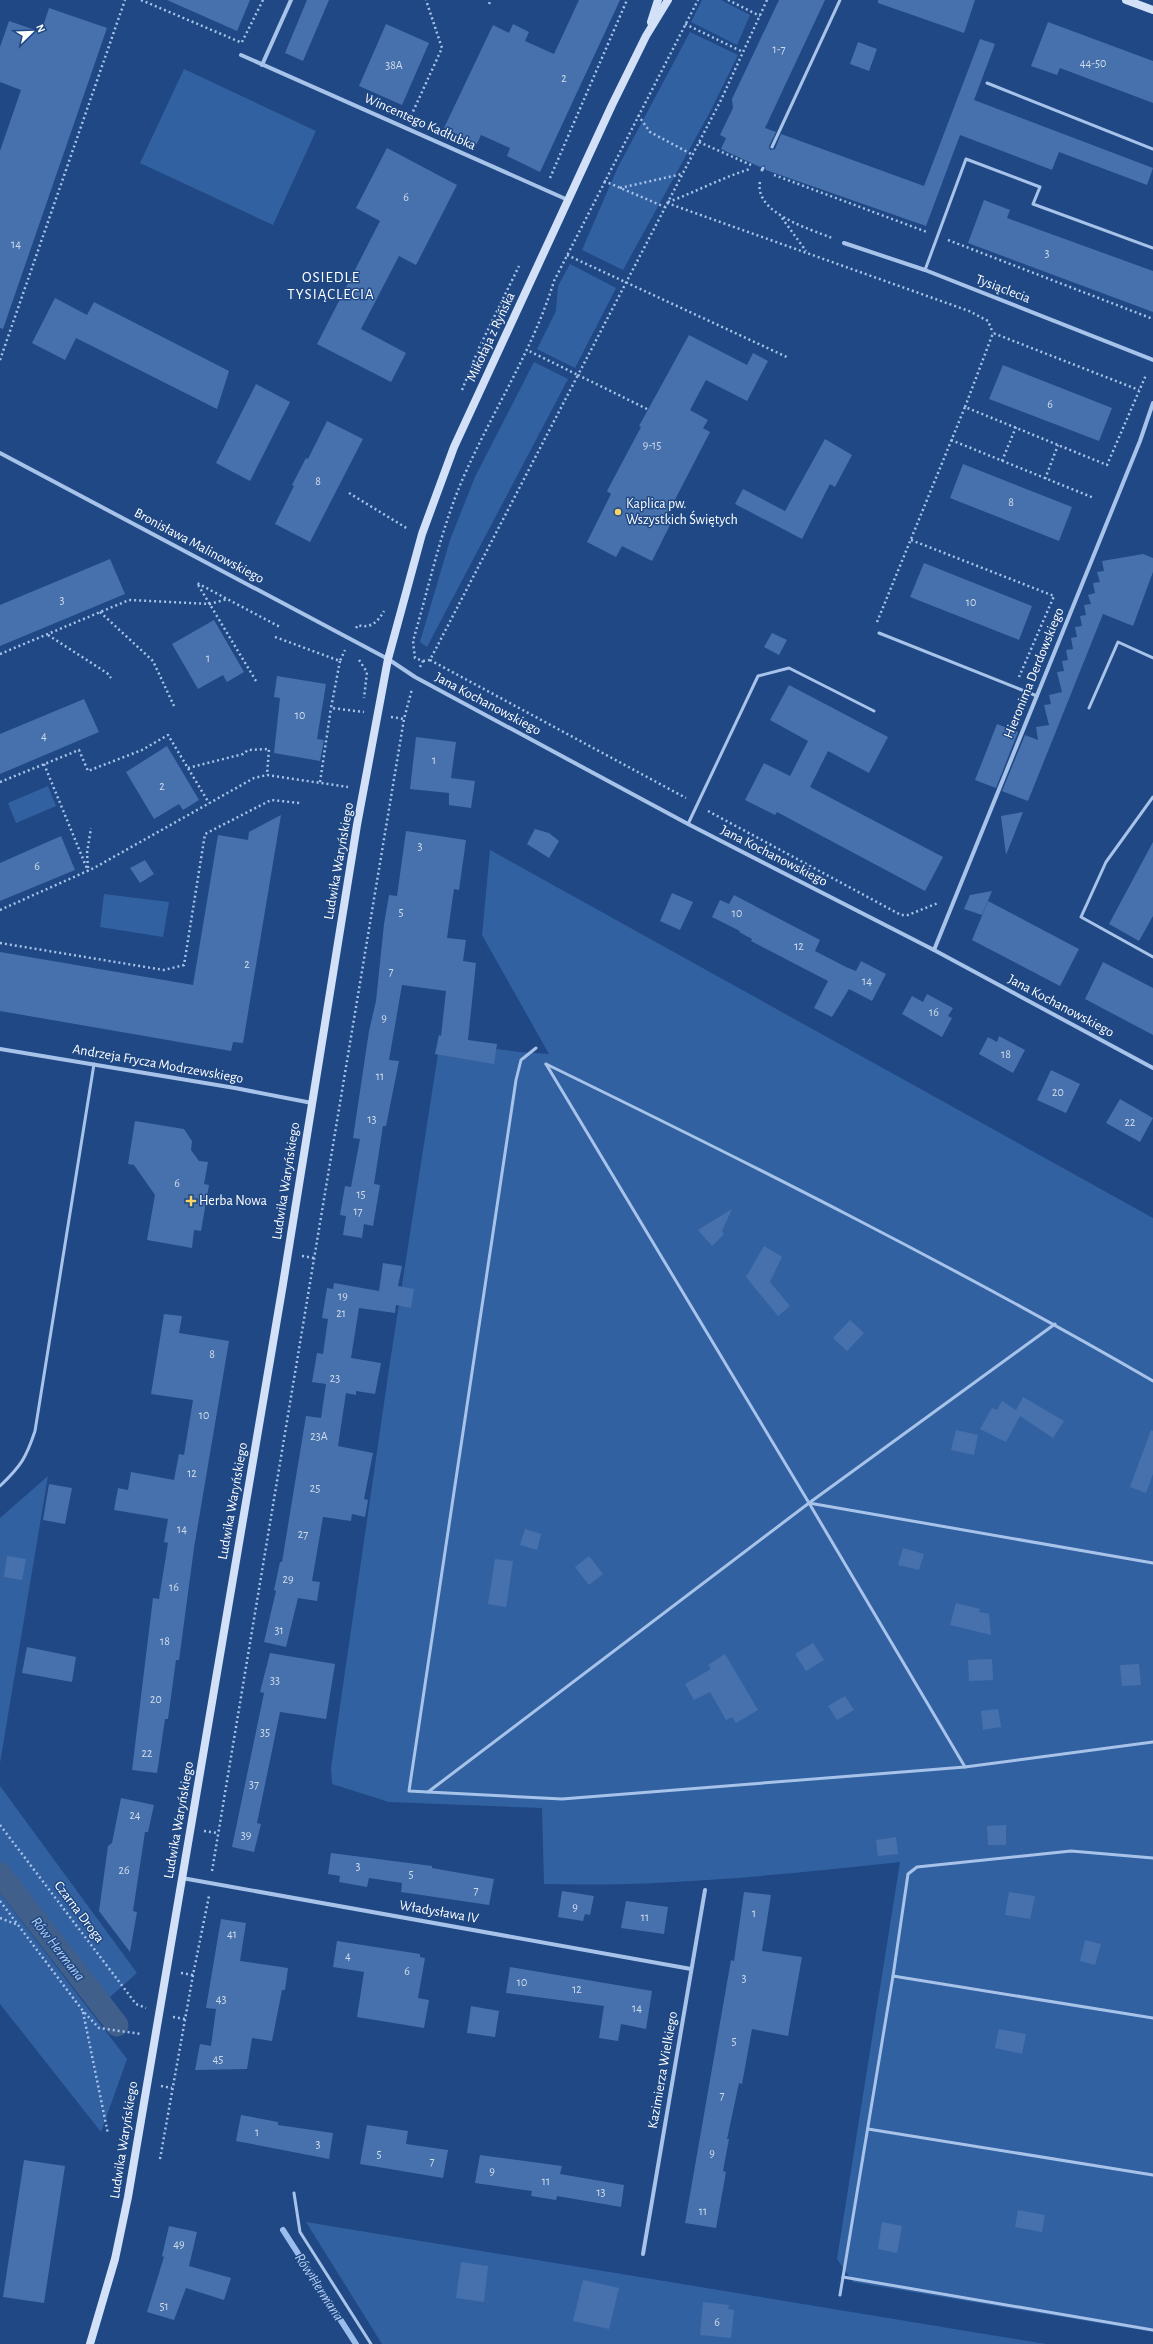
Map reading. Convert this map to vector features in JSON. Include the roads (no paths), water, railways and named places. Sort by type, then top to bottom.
[{"type":"street","points":[[262,65],[291,0]]},
{"type":"street","name":"Mikołaja z Ryńska","points":[[646,36],[658,0]]},
{"type":"street","name":"Mikołaja z Ryńska","points":[[388,659],[408,580],[440,480],[568,200],[646,36],[668,0]]},
{"type":"street","points":[[1126,0],[1153,10]]},
{"type":"street","name":"Wincentego Kadłubka","points":[[242,56],[568,200]]},
{"type":"street","name":"Tysiąclecia","points":[[844,242],[925,270],[1153,360]]},
{"type":"street","name":"Hieronima Derdowskiego","points":[[934,950],[1140,441],[1153,404]]},
{"type":"street","name":"Bronisława Malinowskiego","points":[[0,453],[388,659]]},
{"type":"street","name":"Jana Kochanowskiego","points":[[388,659],[415,677],[688,824],[934,950],[1153,1068]]},
{"type":"street","name":"Ludwika Waryńskiego","points":[[90,2344],[115,2259],[128,2197],[312,1103],[357,826],[388,659]]},
{"type":"street","name":"Andrzeja Frycza Modrzewskiego","points":[[0,1049],[94,1064],[312,1103]]},
{"type":"street","name":"Władysława IV","points":[[182,1878],[691,1969]]},
{"type":"street","name":"Kazimierza Wielkiego","points":[[642,2254],[705,1890]]},
{"type":"lane","points":[[772,147],[840,0]]},
{"type":"lane","points":[[988,83],[1153,149]]},
{"type":"lane","points":[[925,270],[966,159],[1040,187],[1033,204],[1153,248]]},
{"type":"lane","points":[[879,633],[1037,696]]},
{"type":"lane","points":[[1089,708],[1118,642],[1153,658]]},
{"type":"lane","points":[[688,824],[758,676],[789,668],[874,711]]},
{"type":"lane","points":[[1153,797],[1106,862],[1081,917],[1153,957]]},
{"type":"lane","points":[[536,1048],[521,1060],[516,1080],[409,1791],[562,1799],[964,1767],[1153,1742]]},
{"type":"lane","points":[[0,1486],[16,1471],[27,1456],[36,1431],[94,1064]]},
{"type":"lane","points":[[964,1767],[809,1502],[546,1064],[705,1141],[1055,1324],[1153,1381]]},
{"type":"lane","points":[[428,1792],[809,1502],[1055,1324]]},
{"type":"lane","points":[[809,1502],[1153,1563]]},
{"type":"lane","points":[[840,2295],[893,1976],[908,1874],[917,1867],[1071,1851],[1153,1858]]},
{"type":"lane","points":[[893,1976],[1153,2018]]},
{"type":"lane","points":[[868,2129],[1153,2175]]},
{"type":"lane","points":[[294,2193],[300,2232],[371,2344]]},
{"type":"lane","points":[[843,2277],[1153,2330]]},
{"type":"waterway","name":"Rów Hermana","points":[[0,1874],[117,2025]]},
{"type":"waterway","name":"Rów Hermana","points":[[283,2230],[356,2344]]},
{"type":"place","name":"Kaplica pw. Wszystkich Świętych","points":[[618,512]]},
{"type":"place","name":"Herba Nowa","points":[[191,1201]]},
{"type":"district","name":"OSIEDLE TYSIĄCLECIA","points":[[331,286]]}]
